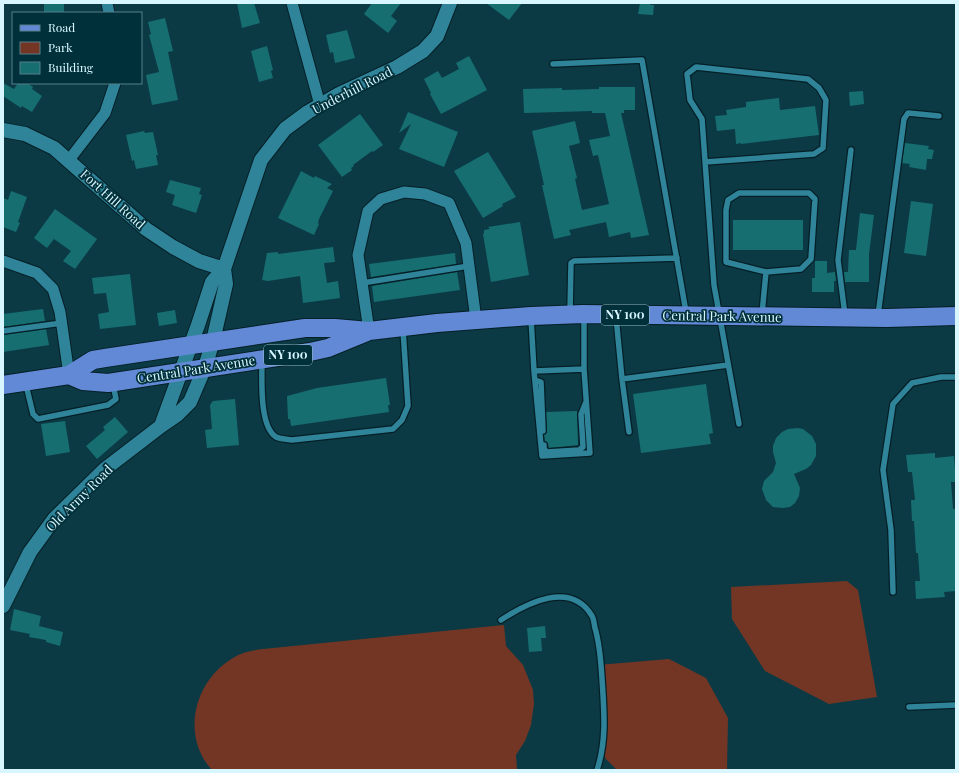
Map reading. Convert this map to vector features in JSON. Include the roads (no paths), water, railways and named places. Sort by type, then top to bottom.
[{"type":"main road","name":"Central Park Avenue","points":[[3,385],[69,375],[93,360],[305,328],[335,328],[368,331],[403,326],[476,320],[577,314],[846,317],[956,316]]},
{"type":"main road","name":"Central Park Avenue","points":[[69,375],[83,381],[113,382],[328,348],[368,331]]},
{"type":"street","points":[[292,3],[320,105]]},
{"type":"street","name":"Underhill Road","points":[[182,371],[212,282],[224,269],[261,160],[285,129],[308,112],[339,94],[397,67],[423,51],[437,36],[450,3]]},
{"type":"street","points":[[69,160],[105,113],[114,84]]},
{"type":"street","name":"Fort Hill Road","points":[[3,130],[25,134],[54,148],[146,230],[199,261],[224,269]]},
{"type":"street","points":[[368,331],[358,254],[368,211],[381,199],[404,192],[425,194],[449,203],[466,243],[476,320]]},
{"type":"street","points":[[3,262],[37,273],[52,289],[60,312],[69,375]]},
{"type":"street","name":"Underhill Road","points":[[213,341],[226,284],[224,269]]},
{"type":"street","name":"Old Army Road","points":[[3,606],[30,552],[54,519],[105,469],[177,415],[190,402],[205,367],[213,341]]},
{"type":"street","points":[[161,426],[182,371]]},
{"type":"lane","points":[[553,64],[642,60],[687,316]]},
{"type":"lane","points":[[705,162],[814,154],[823,148],[826,100],[819,88],[808,79],[696,67],[687,74],[690,100],[702,119],[705,162],[714,285],[738,424]]},
{"type":"lane","points":[[878,317],[904,119],[908,113],[938,116]]},
{"type":"lane","points":[[846,317],[838,260],[851,150]]},
{"type":"lane","points":[[739,193],[809,193],[815,199],[811,259],[800,269],[766,272],[726,262],[726,210],[728,200],[739,193]]},
{"type":"lane","points":[[531,316],[534,371],[542,456],[590,453],[584,369],[571,263],[574,260],[677,258]]},
{"type":"lane","points":[[362,283],[469,266]]},
{"type":"lane","points":[[762,316],[766,272]]},
{"type":"lane","points":[[616,314],[629,432]]},
{"type":"lane","points":[[3,332],[62,323]]},
{"type":"lane","points":[[262,359],[262,405],[269,429],[276,437],[292,440],[393,428],[402,420],[408,406],[403,326]]},
{"type":"lane","points":[[622,379],[728,365]]},
{"type":"lane","points":[[534,371],[584,369]]},
{"type":"lane","points":[[893,592],[891,530],[883,470],[893,404],[912,383],[941,377],[956,377]]},
{"type":"lane","points":[[535,380],[541,382],[544,449],[547,452],[579,450],[583,447],[581,414],[587,400]]},
{"type":"lane","points":[[25,382],[33,414],[38,419],[108,405],[116,399],[113,382]]},
{"type":"lane","points":[[501,620],[512,613],[542,599],[564,596],[581,603],[592,617],[600,644],[605,724],[601,757],[597,770]]},
{"type":"lane","points":[[909,707],[956,705]]}]
